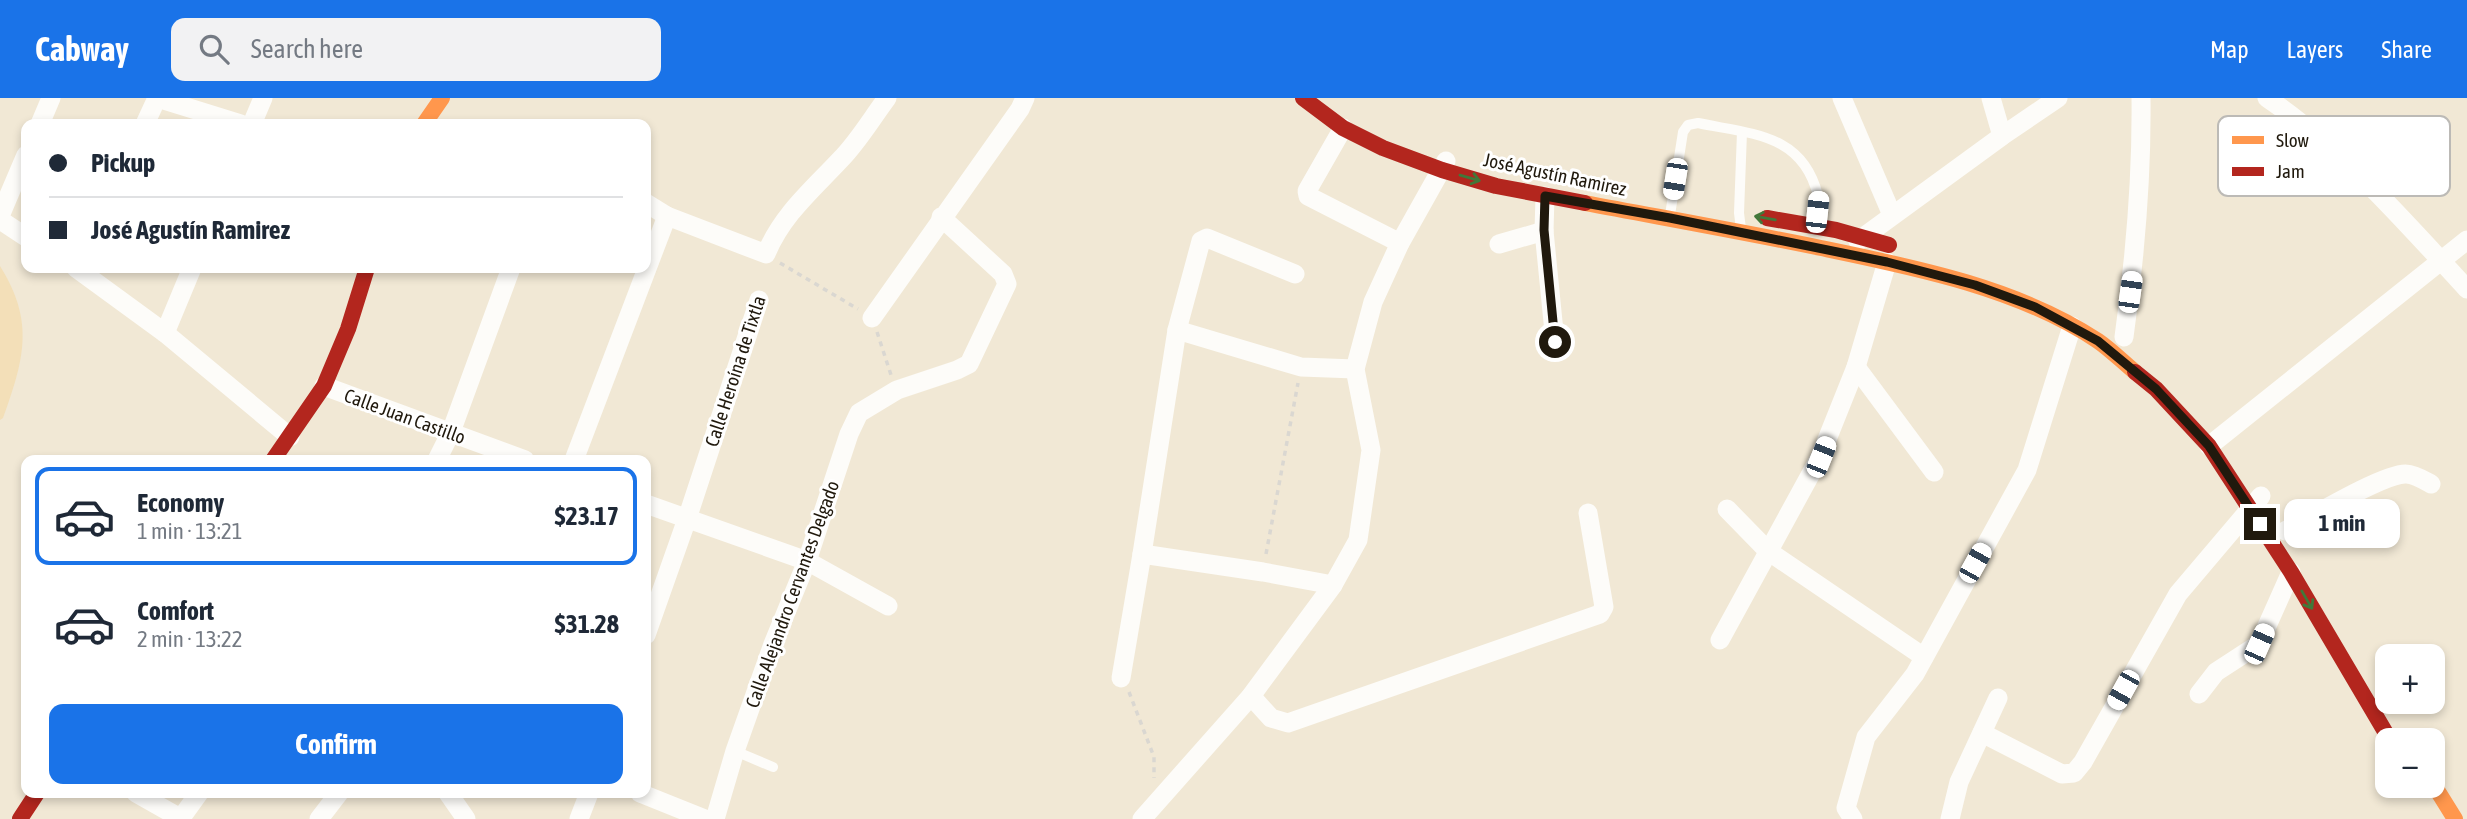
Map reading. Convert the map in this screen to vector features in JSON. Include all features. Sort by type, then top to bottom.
[{"type":"main road","points":[[432,119],[442,98]]},
{"type":"main road","name":"José Agustín Ramirez","points":[[1303,98],[1343,128],[1382,148],[1445,163],[1590,187]]},
{"type":"main road","name":"José Agustín Ramirez","points":[[1329,98],[1380,133],[1496,186],[1545,196],[1672,207],[1742,232],[1887,262],[1975,285],[2035,307],[2098,341],[2214,436],[2241,466]]},
{"type":"main road","points":[[1732,212],[1815,226],[1907,250]]},
{"type":"main road","points":[[277,455],[324,386],[348,329],[365,273]]},
{"type":"main road","points":[[2001,276],[2052,298]]},
{"type":"main road","points":[[2106,325],[2128,342]]},
{"type":"main road","name":"José Agustín Ramirez","points":[[2214,436],[2292,550],[2360,676],[2384,728]]},
{"type":"main road","name":"José Agustín Ramirez","points":[[2255,497],[2292,550]]},
{"type":"main road","name":"José Agustín Ramirez","points":[[2360,676],[2398,728]]},
{"type":"main road","points":[[20,819],[34,798]]},
{"type":"main road","points":[[2424,798],[2437,819]]},
{"type":"main road","points":[[2442,798],[2455,819]]},
{"type":"street","points":[[42,119],[51,98]]},
{"type":"street","points":[[147,119],[157,98],[225,119]]},
{"type":"street","points":[[254,119],[263,98]]},
{"type":"street","points":[[651,206],[667,216],[766,254],[775,233],[810,189],[842,158],[887,98]]},
{"type":"street","points":[[872,318],[1025,98]]},
{"type":"street","points":[[1842,98],[1892,215]]},
{"type":"street","points":[[1991,98],[2002,136]]},
{"type":"street","points":[[1840,254],[2058,98]]},
{"type":"street","points":[[2128,342],[2142,140],[2141,98]]},
{"type":"street","points":[[2267,98],[2293,116]]},
{"type":"street","points":[[1343,128],[1307,191],[1308,196],[1401,243]]},
{"type":"street","points":[[1142,819],[1251,696],[1333,585],[1358,540],[1371,450],[1355,369],[1373,302],[1401,243],[1445,163]]},
{"type":"street","points":[[21,167],[0,218],[21,233]]},
{"type":"street","points":[[1545,196],[1544,230],[1555,342]]},
{"type":"street","points":[[2378,196],[2467,289]]},
{"type":"street","points":[[651,258],[667,216]]},
{"type":"street","name":"Calle Alejandro Cervantes Delgado","points":[[715,819],[735,751],[773,644],[807,561],[849,434],[859,413],[897,390],[969,364],[1007,284],[1003,274],[941,217]]},
{"type":"street","points":[[1499,244],[1544,230]]},
{"type":"street","points":[[1121,678],[1177,330],[1201,241],[1207,239],[1295,274]]},
{"type":"street","points":[[2214,436],[2467,240]]},
{"type":"street","points":[[1720,640],[1821,457],[1856,367],[1887,262]]},
{"type":"street","points":[[85,273],[165,333],[290,437]]},
{"type":"street","points":[[165,333],[190,273]]},
{"type":"street","points":[[440,455],[451,432],[509,273]]},
{"type":"street","points":[[576,455],[645,273]]},
{"type":"street","name":"Calle Heroína de Tixtla","points":[[651,621],[759,300]]},
{"type":"street","points":[[1853,819],[1846,808],[1866,737],[1915,674],[2027,470],[2071,326]]},
{"type":"street","points":[[1177,330],[1301,367],[1355,369]]},
{"type":"street","points":[[1856,367],[1934,472]]},
{"type":"street","name":"Calle Juan Castillo","points":[[324,386],[512,455]]},
{"type":"street","points":[[2199,694],[2216,672],[2259,644],[2292,550],[2371,486],[2406,474],[2431,484]]},
{"type":"street","points":[[1982,733],[2062,774],[2074,773],[2178,594],[2255,497]]},
{"type":"street","points":[[651,506],[807,561],[888,606]]},
{"type":"street","points":[[1727,509],[1768,551],[1924,657]]},
{"type":"street","points":[[1251,696],[1271,718],[1288,723],[1600,614],[1604,607],[1588,513]]},
{"type":"street","points":[[1142,554],[1333,585]]},
{"type":"street","points":[[1950,819],[1959,782],[1998,698]]},
{"type":"street","points":[[651,797],[705,819]]},
{"type":"street","points":[[145,798],[181,819],[196,798]]},
{"type":"street","points":[[319,819],[335,798]]},
{"type":"street","points":[[451,798],[461,817]]},
{"type":"street","points":[[579,819],[587,798]]},
{"type":"lane","points":[[1672,207],[1683,132],[1688,125],[1698,122],[1772,138],[1793,150],[1806,167],[1818,197],[1813,247]]},
{"type":"lane","points":[[1742,132],[1732,212],[1742,232]]},
{"type":"lane","points":[[735,751],[773,767]]},
{"type":"path","points":[[766,254],[872,318],[897,390]]},
{"type":"path","points":[[1263,572],[1301,367]]},
{"type":"path","points":[[1121,678],[1132,697],[1154,757],[1156,805]]},
{"type":"shaded area","points":[[0,266],[18,305],[22,341],[16,377],[3,418],[0,420]]},
{"type":"traffic: slow","points":[[427,119],[442,98]]},
{"type":"traffic: slow","points":[[1585,203],[1856,255],[2000,293],[2067,323],[2103,345],[2135,372]]},
{"type":"traffic: slow","points":[[2442,798],[2455,819]]},
{"type":"traffic: jam","points":[[1303,98],[1343,128],[1383,148],[1442,170],[1496,186],[1585,203]]},
{"type":"traffic: jam","points":[[1767,218],[1836,230],[1889,245]]},
{"type":"traffic: jam","points":[[276,455],[324,386],[348,329],[365,273]]},
{"type":"traffic: jam","points":[[2135,372],[2156,389],[2209,446],[2291,572],[2383,728]]},
{"type":"traffic: jam","points":[[20,819],[34,798]]},
{"type":"route","points":[[1555,342],[1544,230],[1545,196],[1887,262],[1975,285],[2035,307],[2098,341],[2156,389],[2209,446],[2260,524]]}]
